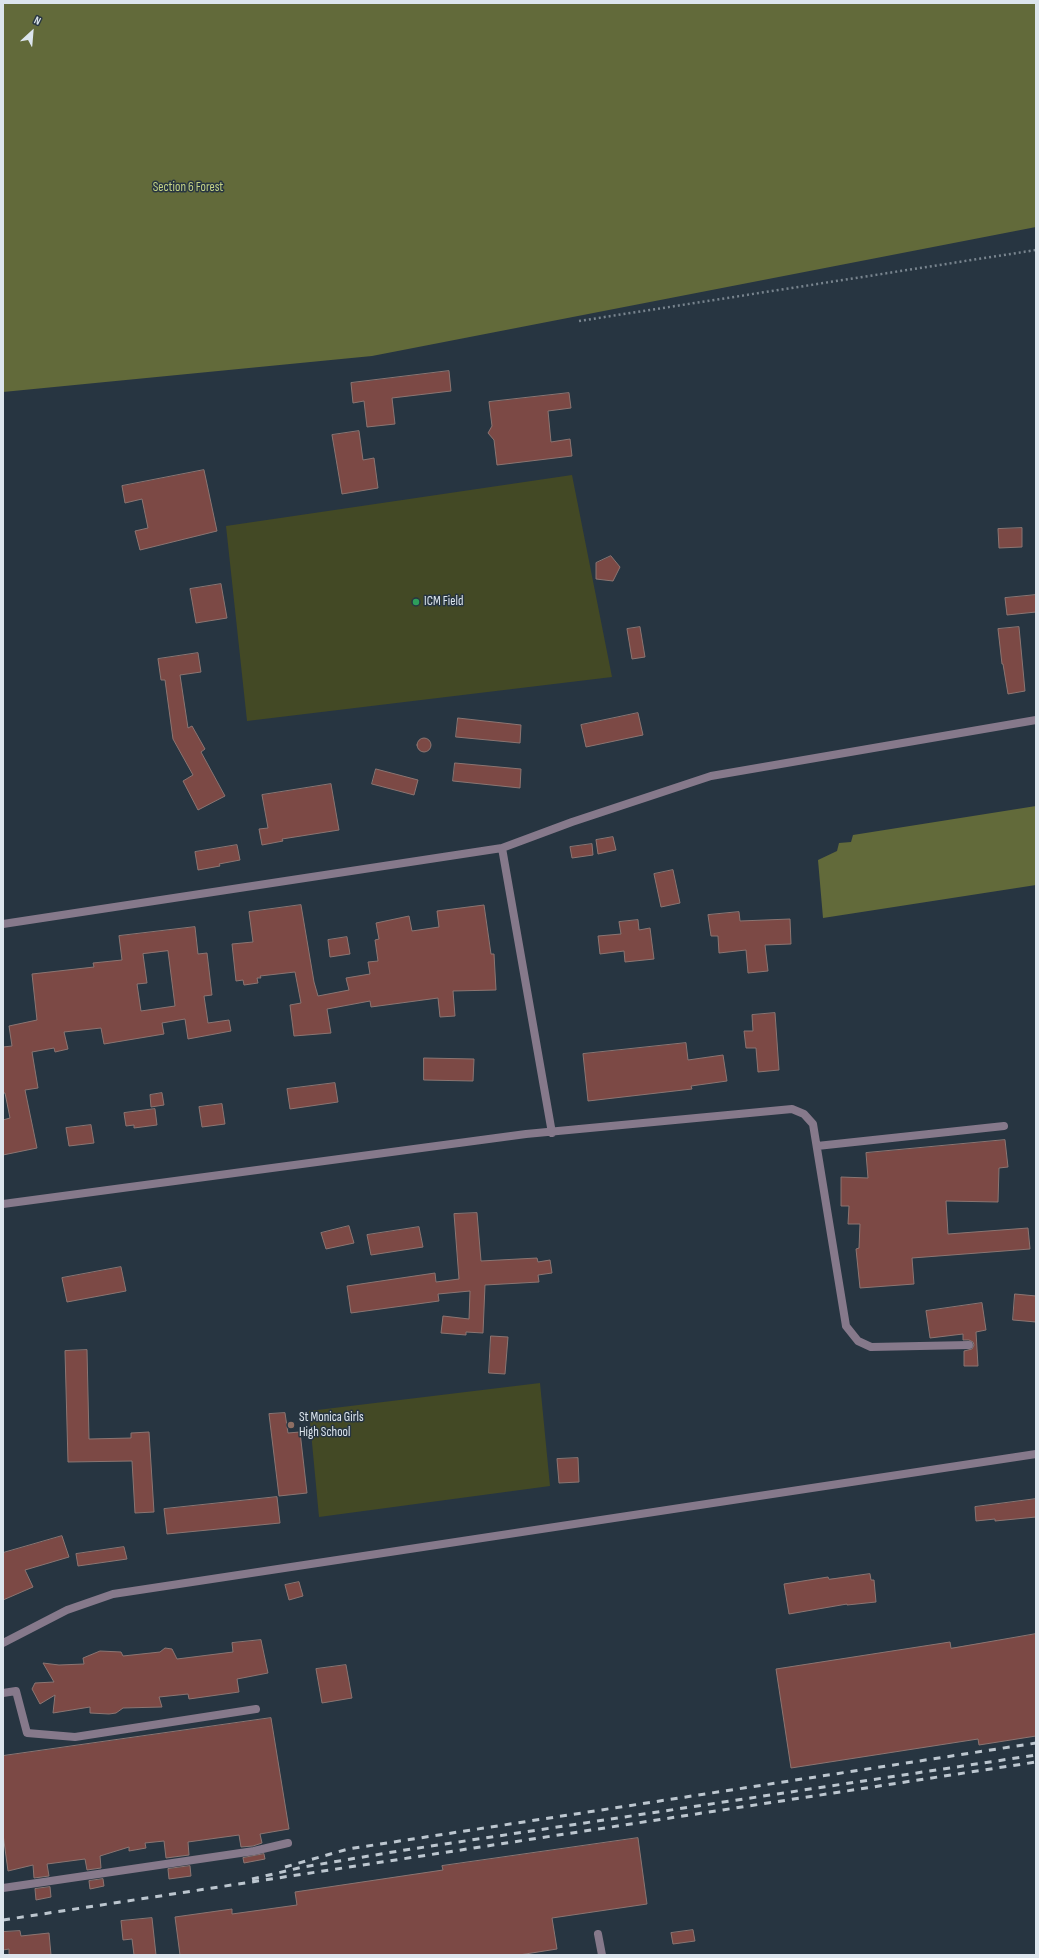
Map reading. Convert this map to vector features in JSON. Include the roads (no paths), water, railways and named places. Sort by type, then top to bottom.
[{"type":"street","points":[[3,924],[502,848],[572,822],[711,776],[1036,720]]},
{"type":"street","points":[[502,848],[552,1132]]},
{"type":"street","points":[[3,1204],[519,1135],[792,1109],[804,1114],[813,1124],[846,1326],[858,1340],[872,1348],[969,1344]]},
{"type":"street","points":[[817,1146],[1004,1126]]},
{"type":"street","points":[[3,1644],[67,1610],[113,1594],[1036,1454]]},
{"type":"street","points":[[3,1693],[16,1691],[27,1733],[74,1737],[256,1709]]},
{"type":"street","points":[[3,1888],[254,1851],[288,1843]]},
{"type":"street","points":[[598,1934],[602,1955]]},
{"type":"railway","points":[[285,1867],[348,1849],[1036,1743]]},
{"type":"railway","points":[[252,1879],[303,1867],[405,1850],[1036,1755]]},
{"type":"railway","points":[[3,1920],[1036,1762]]},
{"type":"place","name":"ICM Field","points":[[416,602]]},
{"type":"place","name":"St Monica Girls High School","points":[[291,1425]]},
{"type":"park label","name":"Section 6 Forest","points":[[188,188]]}]
